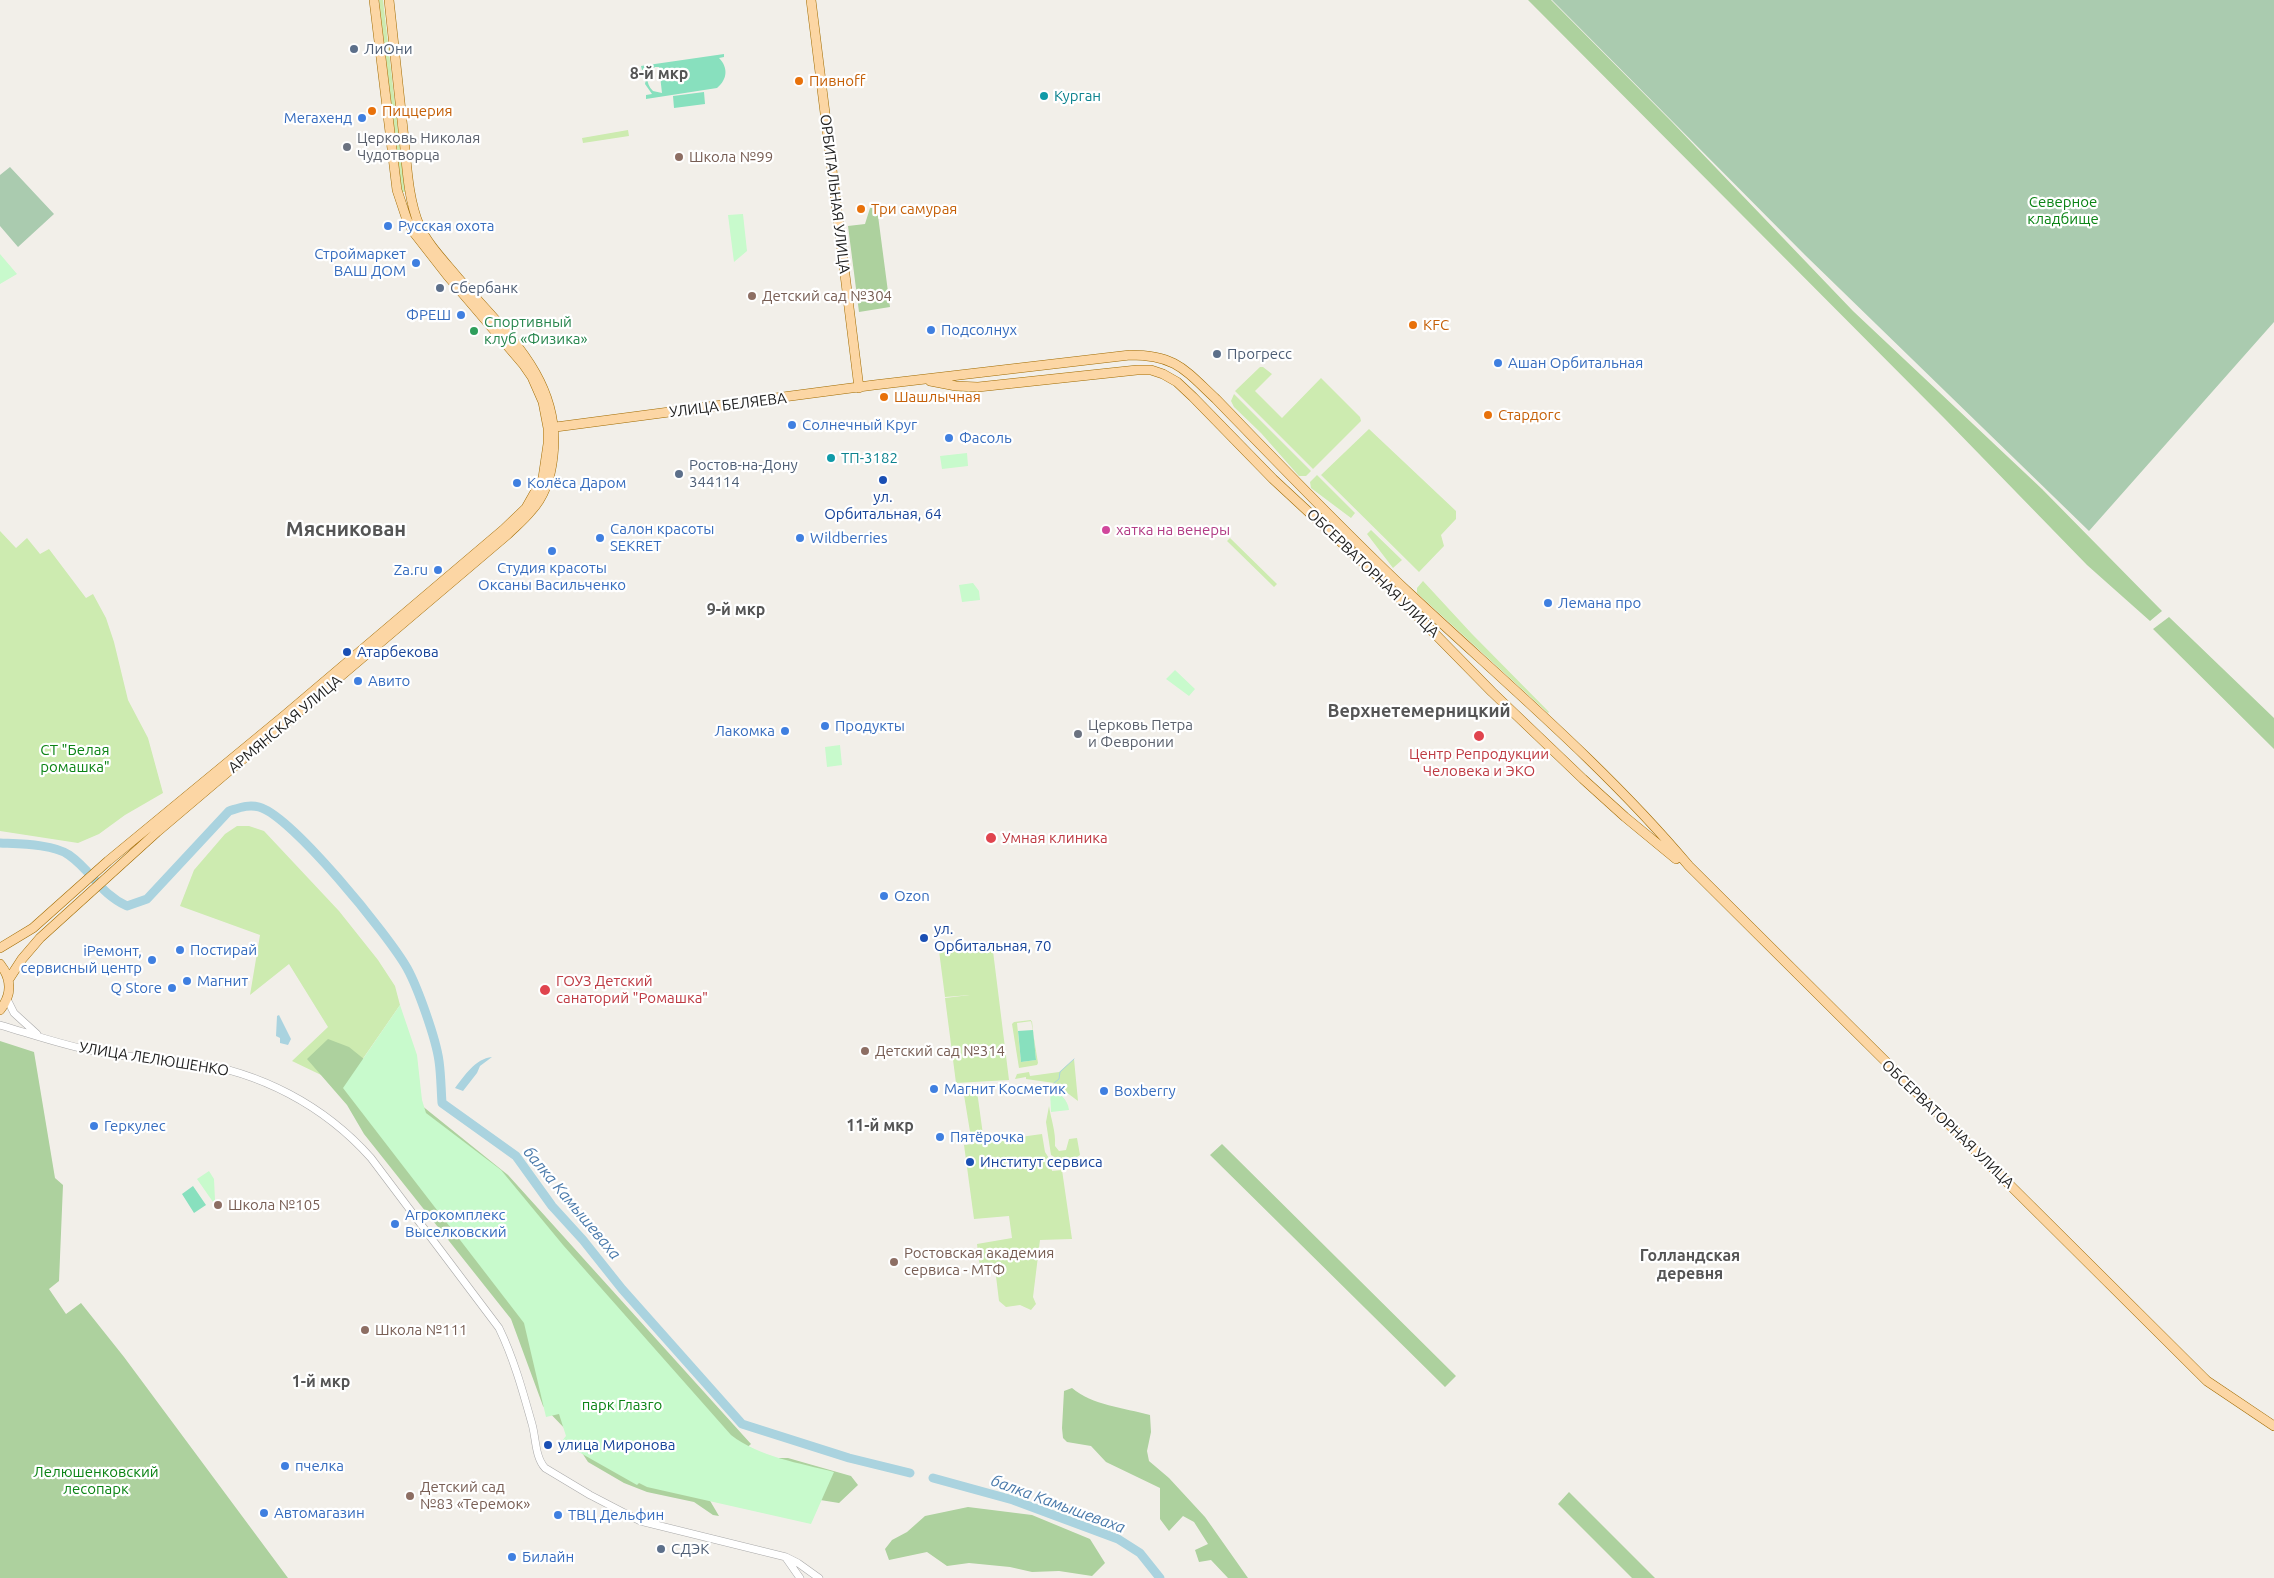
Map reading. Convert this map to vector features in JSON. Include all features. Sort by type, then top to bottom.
[{"type":"main road","points":[[374,0],[398,195],[407,220],[415,234],[532,377],[541,394],[551,428]]},
{"type":"main road","points":[[389,0],[411,192],[418,224],[425,236],[538,374],[550,401],[549,465]]},
{"type":"main road","name":"ОРБИТАЛЬНАЯ УЛИЦА","points":[[811,0],[860,388]]},
{"type":"main road","points":[[398,195],[406,196],[411,192]]},
{"type":"main road","name":"ОБСЕРВАТОРНАЯ УЛИЦА","points":[[860,388],[1130,354],[1166,359],[1187,372],[1408,592],[1503,679],[1610,782],[1689,866],[2207,1380],[2274,1426]]},
{"type":"main road","points":[[1030,382],[1030,373],[1038,366]]},
{"type":"main road","name":"ОБСЕРВАТОРНАЯ УЛИЦА","points":[[922,380],[956,386],[1030,382],[1137,370],[1151,370],[1163,374],[1187,392],[1273,479],[1390,587],[1492,692],[1599,794],[1666,850],[1689,866]]},
{"type":"main road","name":"УЛИЦА БЕЛЯЕВА","points":[[551,428],[860,388]]},
{"type":"main road","points":[[1252,456],[1263,458],[1269,453]]},
{"type":"main road","name":"АРМЯНСКАЯ УЛИЦА","points":[[0,948],[33,928],[108,860],[285,715],[503,530],[526,508],[549,465]]},
{"type":"main road","name":"АРМЯНСКАЯ УЛИЦА","points":[[9,980],[22,958],[40,938],[116,869],[507,535],[536,505],[549,480],[549,465]]},
{"type":"main road","points":[[1492,692],[1495,683],[1503,679]]},
{"type":"main road","points":[[1599,794],[1607,790],[1610,782]]},
{"type":"main road","points":[[0,964],[9,980],[7,998],[0,1010]]},
{"type":"street","points":[[7,998],[14,1014],[41,1037]]},
{"type":"street","name":"УЛИЦА ЛЕЛЮШЕНКО","points":[[0,1025],[77,1048],[103,1053],[190,1062],[239,1072],[276,1087],[325,1115],[349,1135],[371,1158],[499,1328],[510,1352],[532,1427],[540,1463],[545,1468],[590,1495],[640,1521],[786,1557],[808,1569],[819,1578]]},
{"type":"street","points":[[786,1557],[800,1578]]},
{"type":"green space","points":[[379,0],[383,0],[405,192],[402,192]]},
{"type":"green space","points":[[1528,0],[1551,0],[1672,122],[1853,311],[2042,489],[2162,611],[2150,621],[2087,565],[1945,419]]},
{"type":"green space","name":"Северное кладбище","points":[[1552,0],[2274,0],[2274,322],[2089,531],[1805,255]]},
{"type":"green space","points":[[724,54],[724,57],[719,58],[724,65],[726,73],[723,81],[717,88],[646,99],[646,95],[652,94],[645,84],[648,69],[642,70],[641,66]],"holes":[[[655,67],[659,67],[662,93],[653,91],[648,82],[650,73]]]},
{"type":"green space","points":[[704,92],[705,104],[674,108],[673,96]]},
{"type":"green space","points":[[628,130],[629,136],[583,143],[582,138]]},
{"type":"green space","points":[[10,167],[54,214],[18,247],[0,226],[0,175]]},
{"type":"green space","points":[[870,208],[877,208],[890,307],[859,312],[848,226],[865,224]]},
{"type":"green space","points":[[743,214],[747,251],[734,262],[728,215]]},
{"type":"green space","points":[[0,254],[17,274],[0,284]]},
{"type":"green space","points":[[1260,367],[1263,367],[1272,374],[1255,391],[1282,418],[1321,378],[1360,417],[1361,421],[1313,469],[1235,391]]},
{"type":"green space","points":[[1234,394],[1311,471],[1306,476],[1299,476],[1261,433],[1234,407],[1231,401]]},
{"type":"green space","points":[[1369,429],[1456,511],[1456,519],[1441,535],[1444,546],[1419,572],[1321,475]]},
{"type":"green space","points":[[967,453],[968,466],[942,469],[940,456]]},
{"type":"green space","points":[[1317,475],[1355,513],[1351,518],[1311,488],[1310,482]]},
{"type":"green space","points":[[1371,530],[1402,560],[1393,568],[1367,534]]},
{"type":"green space","name":"СТ \"Белая ромашка\"","points":[[0,531],[16,548],[27,538],[40,554],[49,549],[86,598],[93,594],[106,618],[114,642],[128,700],[148,738],[163,793],[125,815],[99,834],[78,843],[0,831]]},
{"type":"green space","points":[[1230,538],[1277,584],[1274,587],[1227,541]]},
{"type":"green space","points":[[1423,581],[1548,713],[1417,593],[1417,588]]},
{"type":"green space","points":[[973,583],[979,591],[980,600],[962,602],[959,585]]},
{"type":"green space","points":[[2169,617],[2274,718],[2274,749],[2153,629]]},
{"type":"green space","points":[[1175,670],[1195,689],[1189,696],[1166,679]]},
{"type":"green space","points":[[840,745],[842,765],[827,767],[825,747]]},
{"type":"green space","points":[[237,826],[249,826],[264,831],[339,911],[378,960],[395,986],[400,1005],[344,1086],[292,1061],[328,1027],[289,964],[250,995],[260,935],[180,906],[194,870],[225,834]]},
{"type":"green space","points":[[992,943],[1009,1080],[956,1083],[945,998],[970,995],[945,997],[939,951]]},
{"type":"green space","name":"парк Глазго","points":[[400,1005],[417,1055],[422,1100],[426,1113],[501,1170],[563,1245],[731,1435],[742,1443],[767,1454],[834,1472],[811,1524],[647,1487],[639,1483],[637,1485],[561,1442],[566,1436],[559,1414],[546,1417],[524,1323],[343,1088]]},
{"type":"green space","points":[[1031,1020],[1017,1023],[1021,1062],[1036,1060],[1033,1035],[1037,1065],[1019,1068],[1012,1024],[1014,1022]]},
{"type":"green space","points":[[1033,1030],[1036,1060],[1021,1062],[1018,1031]]},
{"type":"green space","name":"парк Глазго","points":[[328,1039],[349,1047],[508,1175],[751,1444],[732,1461],[709,1499],[719,1516],[713,1515],[694,1502],[647,1492],[624,1483],[588,1462],[569,1433],[543,1406],[511,1319],[364,1134],[347,1105],[307,1059]]},
{"type":"green space","name":"Лелюшенковский лесопарк","points":[[0,1041],[34,1052],[55,1178],[63,1185],[59,1281],[49,1289],[66,1314],[81,1303],[124,1357],[288,1578],[0,1578]]},
{"type":"green space","points":[[1074,1059],[1078,1101],[1054,1083],[1026,1079],[1026,1077],[1015,1079],[1017,1074],[1029,1072],[1030,1076],[1059,1072]]},
{"type":"green space","points":[[963,1089],[977,1091],[984,1142],[1042,1134],[1045,1152],[1052,1163],[1052,1171],[1062,1170],[1072,1239],[1040,1240],[1033,1297],[1036,1304],[1031,1310],[1020,1305],[1006,1307],[999,1301],[995,1268],[980,1268],[977,1244],[1012,1238],[1009,1216],[974,1219],[964,1145],[972,1144]]},
{"type":"green space","points":[[1050,1090],[1063,1097],[1069,1110],[1051,1112]]},
{"type":"green space","points":[[1049,1106],[1055,1146],[1059,1151],[1066,1150],[1069,1139],[1077,1138],[1080,1155],[1077,1157],[1058,1159],[1051,1155],[1046,1122]]},
{"type":"green space","points":[[1222,1144],[1456,1376],[1445,1387],[1210,1155]]},
{"type":"green space","points":[[209,1171],[214,1179],[215,1200],[213,1202],[197,1179]]},
{"type":"green space","points":[[193,1186],[206,1205],[194,1213],[182,1194]]},
{"type":"green space","points":[[1072,1388],[1080,1394],[1099,1402],[1150,1415],[1151,1432],[1147,1451],[1149,1461],[1169,1478],[1205,1517],[1248,1578],[1228,1578],[1211,1560],[1199,1562],[1195,1550],[1208,1544],[1194,1522],[1183,1516],[1169,1531],[1160,1519],[1160,1488],[1106,1462],[1091,1446],[1067,1442],[1063,1438],[1064,1391]]},
{"type":"green space","points":[[776,1458],[788,1458],[851,1476],[858,1485],[839,1503],[814,1499]]},
{"type":"green space","points":[[1569,1492],[1655,1578],[1632,1578],[1558,1504]]},
{"type":"green space","points":[[968,1507],[1032,1515],[1090,1539],[1105,1563],[1092,1576],[1059,1571],[1032,1572],[1010,1567],[969,1563],[947,1566],[927,1552],[889,1560],[885,1549],[892,1540],[907,1532],[925,1516]]},
{"type":"water","points":[[279,1015],[291,1039],[288,1045],[280,1043],[280,1038],[276,1036],[277,1016]]},
{"type":"water","points":[[492,1057],[480,1066],[463,1091],[455,1088],[475,1064]]},
{"type":"waterway","name":"балка Камышеваха","points":[[0,843],[36,845],[63,851],[84,868],[103,889],[117,901],[127,906],[147,899],[229,811],[255,806],[274,815],[293,831],[338,878],[381,930],[407,968],[421,1000],[434,1040],[440,1066],[442,1103],[516,1156],[552,1206],[583,1240],[622,1289],[742,1424],[849,1458],[910,1473]]},
{"type":"waterway","points":[[1054,1083],[1059,1079],[1060,1072],[1074,1059]]},
{"type":"waterway","name":"балка Камышеваха","points":[[933,1478],[1013,1500],[1118,1539],[1140,1553],[1160,1578]]},
{"type":"place","name":"ЛиОни","points":[[354,49]]},
{"type":"place","name":"Пивноff","points":[[799,81]]},
{"type":"place","name":"Курган","points":[[1044,96]]},
{"type":"place","name":"Пиццерия","points":[[372,111]]},
{"type":"place","name":"Мегахенд","points":[[362,118]]},
{"type":"place","name":"Церковь Николая Чудотворца","points":[[347,147]]},
{"type":"place","name":"Школа №99","points":[[679,157]]},
{"type":"place","name":"Три самурая","points":[[861,209]]},
{"type":"place","name":"Русская охота","points":[[388,226]]},
{"type":"place","name":"Строймаркет ВАШ ДОМ","points":[[416,263]]},
{"type":"place","name":"Сбербанк","points":[[440,288]]},
{"type":"place","name":"Детский сад №304","points":[[752,296]]},
{"type":"place","name":"ФРЕШ","points":[[461,315]]},
{"type":"place","name":"KFC","points":[[1413,325]]},
{"type":"place","name":"Подсолнух","points":[[931,330]]},
{"type":"place","name":"Спортивный клуб «Физика»","points":[[474,331]]},
{"type":"place","name":"Прогресс","points":[[1217,354]]},
{"type":"place","name":"Ашан Орбитальная","points":[[1498,363]]},
{"type":"place","name":"Шашлычная","points":[[884,397]]},
{"type":"place","name":"Стардогс","points":[[1488,415]]},
{"type":"place","name":"Солнечный Круг","points":[[792,425]]},
{"type":"place","name":"Фасоль","points":[[949,438]]},
{"type":"place","name":"ТП-3182","points":[[831,458]]},
{"type":"place","name":"Ростов-на-Дону 344114","points":[[679,474]]},
{"type":"place","name":"ул. Орбитальная, 64","points":[[883,480]]},
{"type":"place","name":"Колёса Даром","points":[[517,483]]},
{"type":"place","name":"хатка на венеры","points":[[1106,530]]},
{"type":"place","name":"Салон красоты SEKRET","points":[[600,538]]},
{"type":"place","name":"Wildberries","points":[[800,538]]},
{"type":"place","name":"Студия красоты Оксаны Васильченко","points":[[552,551]]},
{"type":"place","name":"Za.ru","points":[[438,570]]},
{"type":"place","name":"Лемана про","points":[[1548,603]]},
{"type":"place","name":"Атарбекова","points":[[347,652]]},
{"type":"place","name":"Авито","points":[[358,681]]},
{"type":"place","name":"Продукты","points":[[825,726]]},
{"type":"place","name":"Лакомка","points":[[785,731]]},
{"type":"place","name":"Церковь Петра и Февронии","points":[[1078,734]]},
{"type":"place","name":"Центр Репродукции Человека и ЭКО","points":[[1479,736]]},
{"type":"place","name":"Умная клиника","points":[[991,838]]},
{"type":"place","name":"Ozon","points":[[884,896]]},
{"type":"place","name":"ул. Орбитальная, 70","points":[[924,938]]},
{"type":"place","name":"Постирай","points":[[180,950]]},
{"type":"place","name":"iРемонт, сервисный центр","points":[[152,960]]},
{"type":"place","name":"Магнит","points":[[187,981]]},
{"type":"place","name":"Q Store","points":[[172,988]]},
{"type":"place","name":"ГОУЗ Детский санаторий \"Ромашка\"","points":[[545,990]]},
{"type":"place","name":"Детский сад №314","points":[[865,1051]]},
{"type":"place","name":"Магнит Косметик","points":[[934,1089]]},
{"type":"place","name":"Boxberry","points":[[1104,1091]]},
{"type":"place","name":"Геркулес","points":[[94,1126]]},
{"type":"place","name":"Пятёрочка","points":[[940,1137]]},
{"type":"place","name":"Институт сервиса","points":[[970,1162]]},
{"type":"place","name":"Школа №105","points":[[218,1205]]},
{"type":"place","name":"Агрокомплекс Выселковский","points":[[395,1224]]},
{"type":"place","name":"Ростовская академия сервиса - МТФ","points":[[894,1262]]},
{"type":"place","name":"Школа №111","points":[[365,1330]]},
{"type":"place","name":"улица Миронова","points":[[548,1445]]},
{"type":"place","name":"пчелка","points":[[285,1466]]},
{"type":"place","name":"Детский сад №83 «Теремок»","points":[[410,1496]]},
{"type":"place","name":"Автомагазин","points":[[264,1513]]},
{"type":"place","name":"ТВЦ Дельфин","points":[[558,1515]]},
{"type":"place","name":"СДЭК","points":[[661,1549]]},
{"type":"place","name":"Билайн","points":[[512,1557]]},
{"type":"district","name":"8-й мкр","points":[[659,74]]},
{"type":"district","name":"Мясникован","points":[[346,529]]},
{"type":"district","name":"9-й мкр","points":[[736,610]]},
{"type":"district","name":"Верхнетемерницкий","points":[[1419,711]]},
{"type":"district","name":"11-й мкр","points":[[880,1126]]},
{"type":"district","name":"Голландская деревня","points":[[1690,1265]]},
{"type":"district","name":"1-й мкр","points":[[321,1382]]}]
